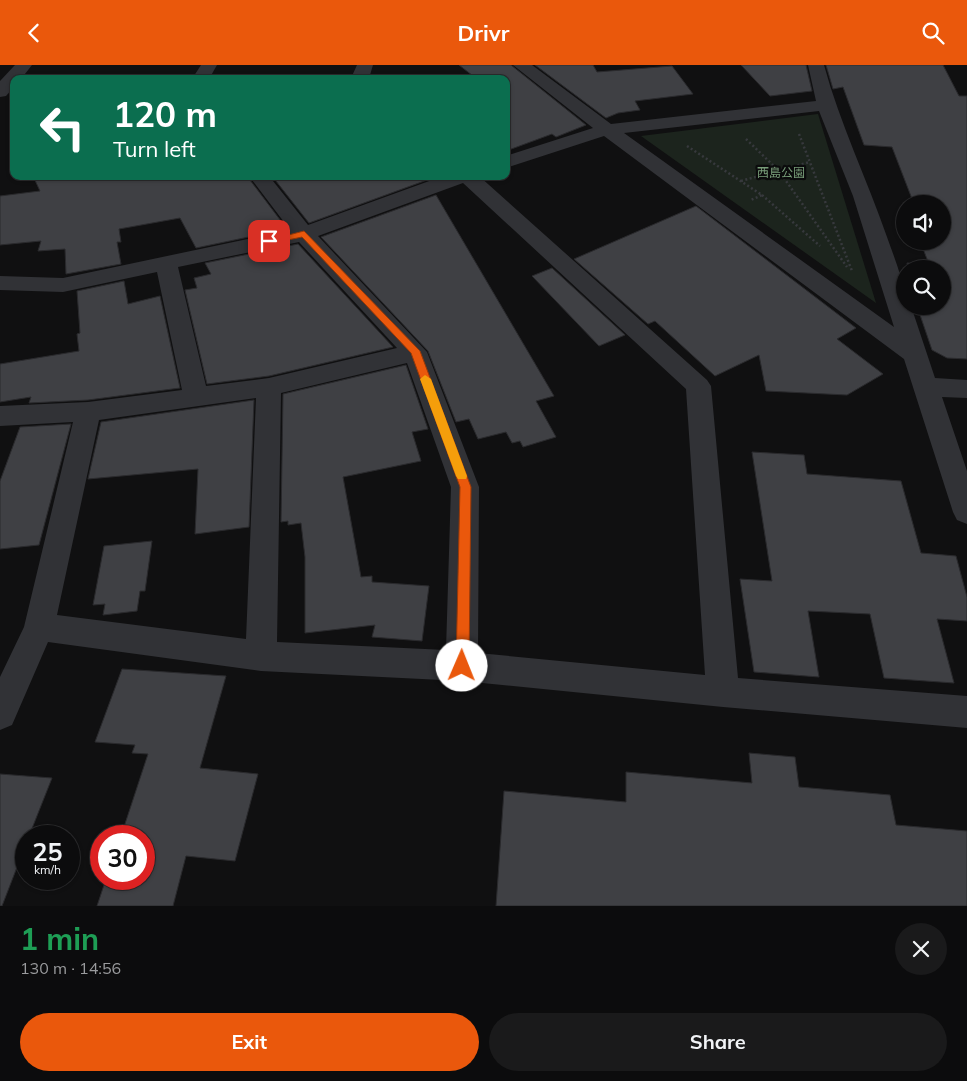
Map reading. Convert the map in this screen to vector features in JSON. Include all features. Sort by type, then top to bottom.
[{"type":"street","points":[[15,75],[24,65]]},
{"type":"street","points":[[521,65],[916,355]]},
{"type":"street","points":[[816,65],[826,105],[863,196],[928,387],[967,512]]},
{"type":"street","points":[[510,161],[606,129],[826,105]]},
{"type":"street","points":[[262,180],[304,234],[415,351],[465,487],[462,666]]},
{"type":"street","points":[[0,283],[63,285],[304,234],[451,180]]},
{"type":"street","points":[[471,180],[698,386],[723,692]]},
{"type":"street","points":[[166,263],[196,397]]},
{"type":"street","points":[[0,416],[88,412],[269,387],[415,351]]},
{"type":"street","points":[[261,656],[269,387]]},
{"type":"street","points":[[928,387],[967,389]]},
{"type":"street","points":[[0,713],[39,627],[88,412]]},
{"type":"street","points":[[39,627],[261,656],[462,666],[723,692],[967,712]]},
{"type":"path","points":[[790,134],[799,133],[854,276]]},
{"type":"path","points":[[754,138],[745,139],[779,171],[854,276]]},
{"type":"path","points":[[696,145],[686,146],[762,195],[826,251]]},
{"type":"path","points":[[740,181],[810,162]]},
{"type":"path","points":[[723,213],[762,195]]},
{"type":"path","points":[[840,264],[854,276]]},
{"type":"green space","name":"西島公園","points":[[818,114],[876,303],[641,136]]},
{"type":"building","points":[[459,65],[511,65],[586,125],[556,137],[552,134],[510,150],[510,75],[472,75]]},
{"type":"building","points":[[535,65],[593,65],[597,72],[672,66],[693,94],[635,101],[640,110],[618,113],[606,118]]},
{"type":"building","points":[[741,65],[806,65],[812,91],[770,96]]},
{"type":"building","points":[[826,65],[943,65],[959,96],[967,96],[967,359],[947,358],[932,350],[920,315],[951,315],[951,260],[927,260],[924,250],[951,250],[951,195],[911,195],[892,147],[864,145],[843,87],[833,89]]},
{"type":"building","points":[[35,180],[250,180],[287,229],[196,248],[180,218],[119,229],[121,242],[117,242],[121,264],[66,274],[65,249],[38,251],[41,241],[0,245],[0,196],[40,191]]},
{"type":"building","points":[[275,180],[427,180],[309,223]]},
{"type":"building","points":[[436,195],[554,396],[536,401],[556,437],[523,447],[520,441],[512,443],[506,432],[478,439],[469,419],[456,422],[428,351],[321,237]]},
{"type":"building","points":[[696,206],[856,328],[837,339],[883,374],[847,395],[766,391],[759,355],[715,376],[655,321],[648,324],[574,259]]},
{"type":"building","points":[[298,244],[393,347],[269,376],[207,384],[185,290],[197,288],[194,278],[211,274],[205,263]]},
{"type":"building","points":[[552,268],[625,335],[599,346],[532,276]]},
{"type":"building","points":[[124,281],[128,304],[160,296],[180,388],[88,400],[29,403],[31,397],[0,402],[0,364],[79,351],[77,334],[80,333],[77,291]]},
{"type":"building","points":[[406,365],[428,429],[412,432],[421,461],[343,477],[361,577],[372,576],[372,582],[429,586],[422,641],[372,637],[375,625],[305,633],[305,557],[301,523],[288,525],[288,521],[281,522],[283,394]]},
{"type":"building","points":[[254,400],[249,527],[195,534],[198,469],[88,479],[101,422]]},
{"type":"building","points":[[71,424],[39,545],[0,549],[0,481],[20,427]]},
{"type":"building","points":[[752,452],[804,455],[807,474],[901,481],[921,553],[956,556],[967,597],[967,621],[937,619],[954,683],[884,678],[870,614],[808,611],[819,677],[754,672],[740,579],[772,581]]},
{"type":"building","points":[[152,541],[145,591],[140,591],[137,611],[103,615],[105,604],[93,605],[104,546]]},
{"type":"building","points":[[122,669],[226,676],[200,768],[258,774],[235,861],[186,856],[173,906],[97,906],[102,890],[155,890],[155,825],[125,825],[148,754],[132,753],[135,745],[95,742]]},
{"type":"building","points":[[749,753],[795,757],[799,787],[890,795],[896,825],[967,831],[967,906],[496,906],[504,791],[626,802],[626,772],[752,783]]},
{"type":"building","points":[[0,774],[52,778],[33,825],[15,825],[15,872],[2,906],[0,906]]},
{"type":"slow traffic","points":[[425,379],[462,476]]},
{"type":"route","points":[[269,241],[304,234],[415,351],[465,487],[462,666]]}]
